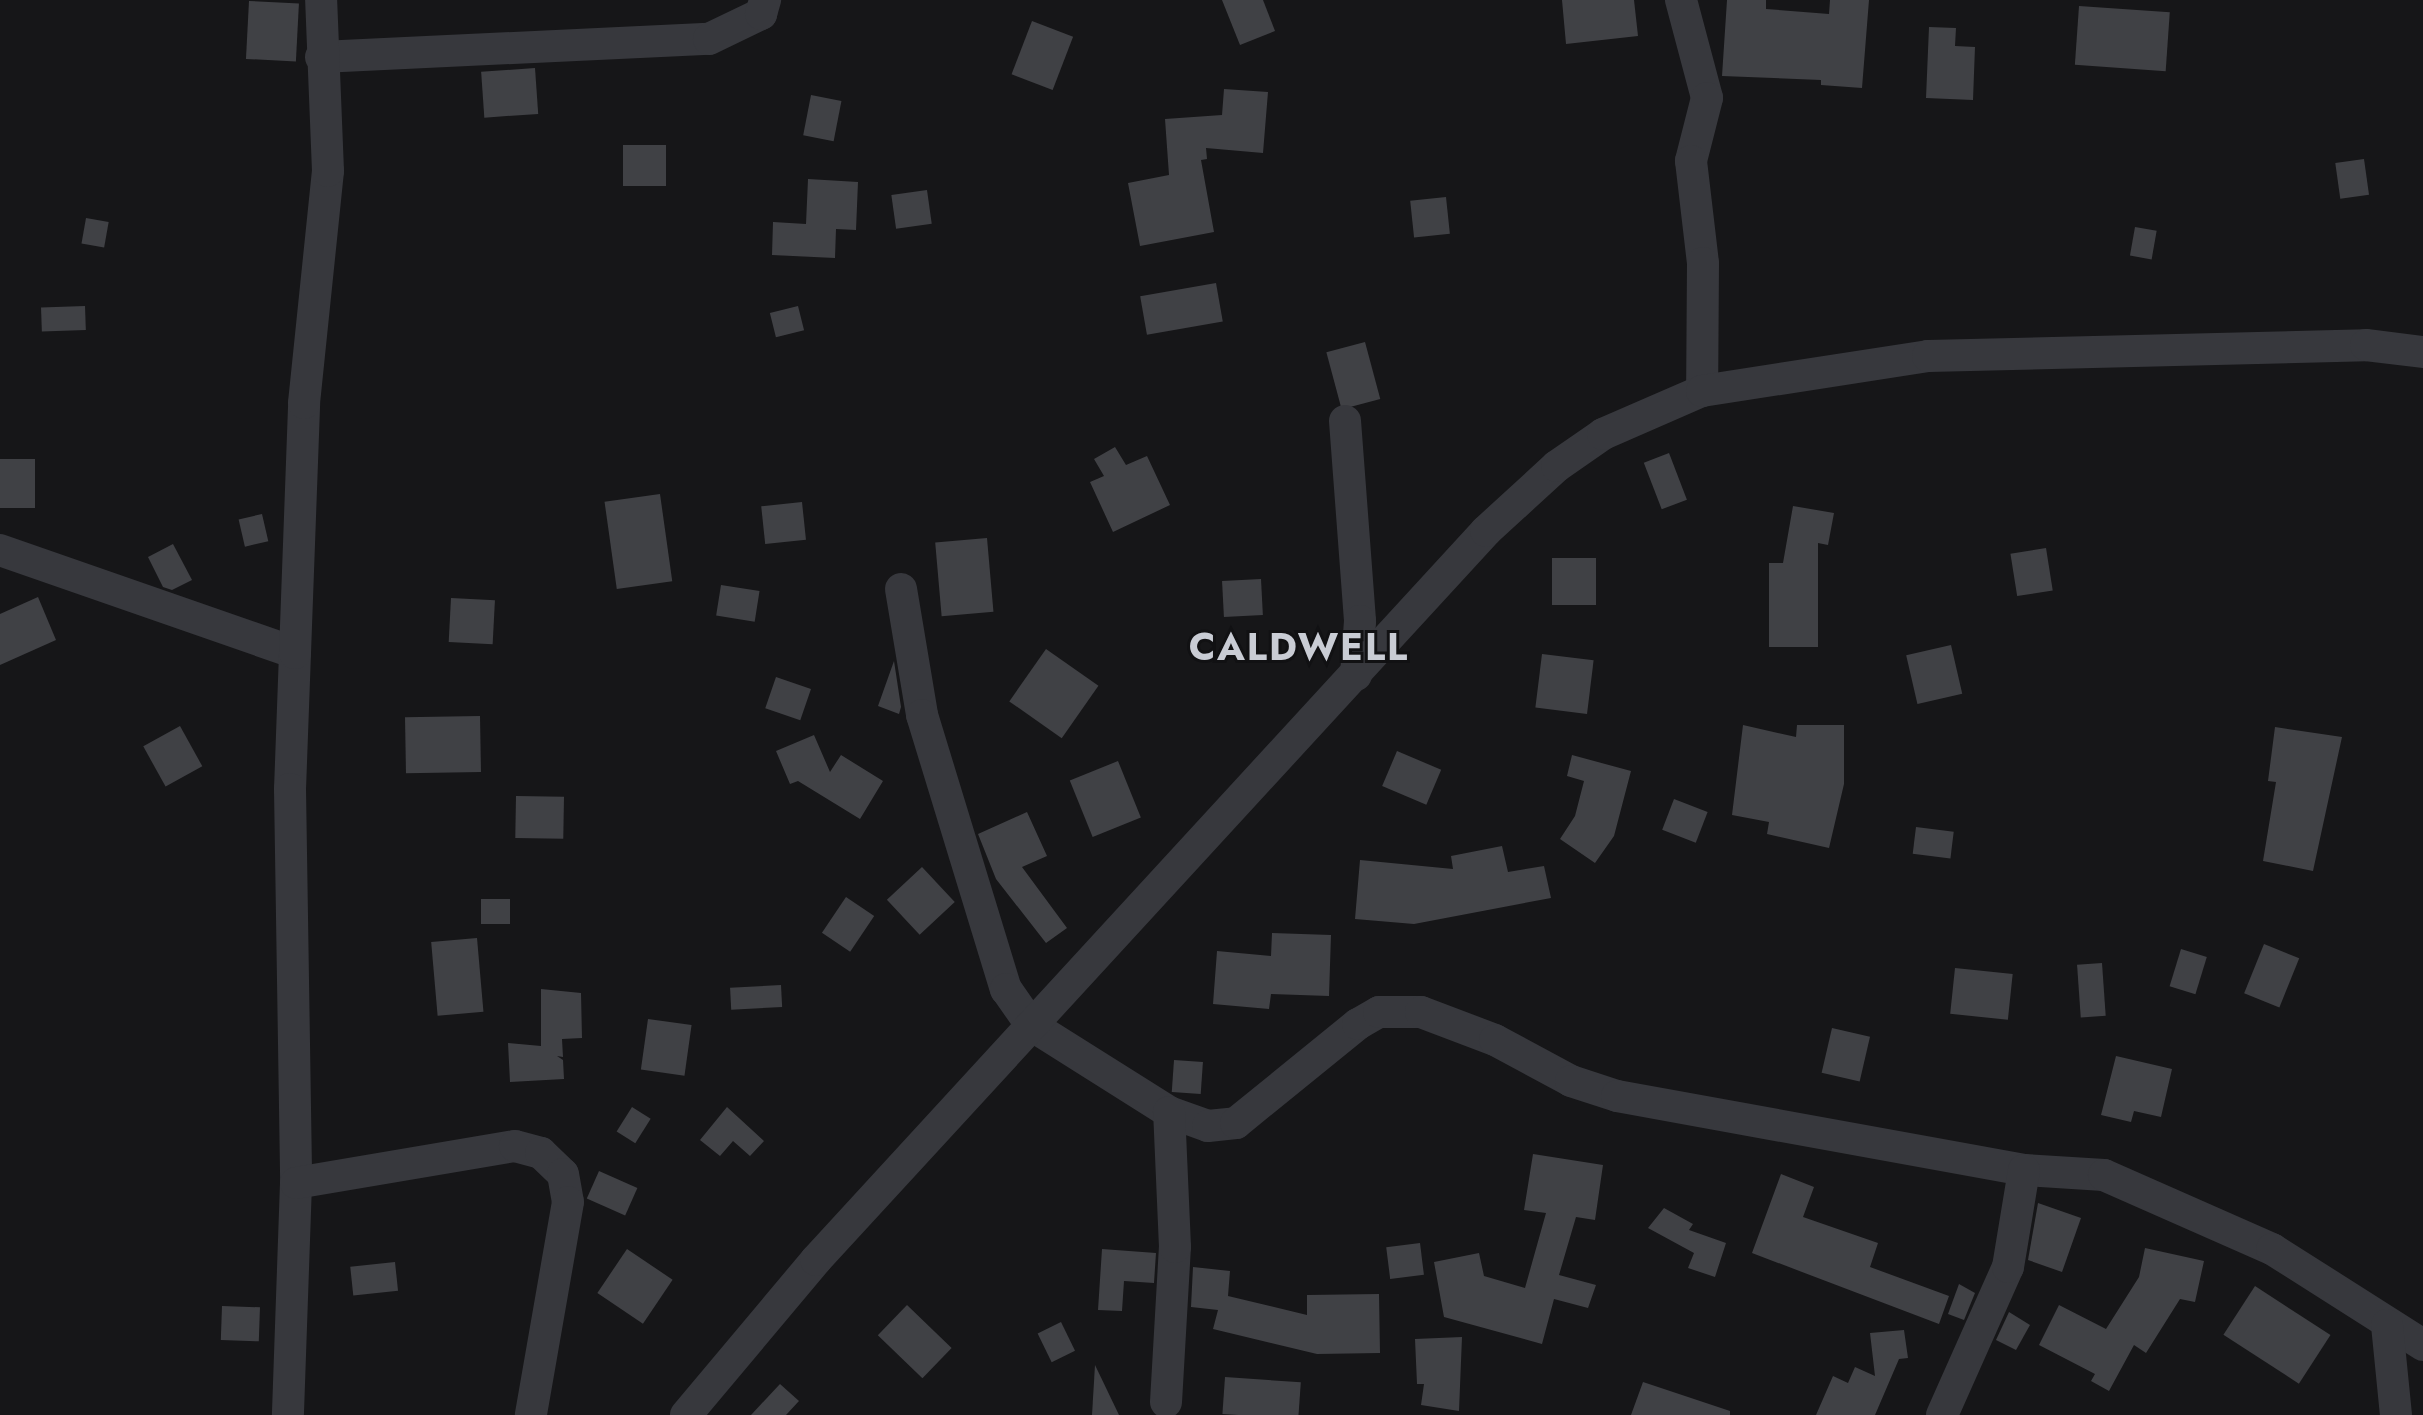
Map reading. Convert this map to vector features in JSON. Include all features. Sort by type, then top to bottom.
[{"type":"street","points":[[288,1415],[296,1183],[290,789],[304,403],[328,171],[321,0]]},
{"type":"street","points":[[321,57],[709,39],[761,14],[765,0]]},
{"type":"street","points":[[1681,0],[1707,98],[1691,161],[1703,263],[1702,391]]},
{"type":"street","points":[[686,1415],[816,1260],[1486,531],[1557,466],[1603,434],[1702,391],[1928,356],[2366,345],[2423,352]]},
{"type":"street","points":[[1345,421],[1360,621],[1356,675]]},
{"type":"street","points":[[0,550],[295,653]]},
{"type":"street","points":[[901,589],[922,715],[981,916],[1006,989],[1031,1025],[1169,1112],[1208,1126],[1236,1123],[1358,1024],[1399,1009],[1421,1012],[1495,1040],[1571,1081],[1617,1096],[2024,1170],[2104,1175],[2272,1249],[2387,1325],[2423,1345]]},
{"type":"street","points":[[1166,1402],[1175,1233],[1169,1112]]},
{"type":"street","points":[[296,1183],[515,1146],[541,1153],[563,1174],[568,1202],[531,1415]]},
{"type":"street","points":[[1942,1415],[2008,1267],[2024,1170]]},
{"type":"street","points":[[2387,1325],[2396,1415]]},
{"type":"building","points":[[1222,0],[1263,0],[1275,31],[1240,45]]},
{"type":"building","points":[[1562,0],[1634,0],[1638,36],[1566,44]]},
{"type":"building","points":[[1727,0],[1766,0],[1766,9],[1829,14],[1830,0],[1869,0],[1862,88],[1821,85],[1821,80],[1722,76]]},
{"type":"building","points":[[249,1],[299,4],[296,62],[246,59]]},
{"type":"building","points":[[2079,6],[2170,12],[2166,71],[2075,65]]},
{"type":"building","points":[[1032,21],[1073,37],[1053,90],[1012,74]]},
{"type":"building","points":[[1929,27],[1956,28],[1955,46],[1975,47],[1973,100],[1926,98]]},
{"type":"building","points":[[535,68],[538,114],[484,118],[481,72]]},
{"type":"building","points":[[1224,89],[1268,92],[1263,153],[1206,148],[1207,159],[1201,160],[1214,232],[1140,246],[1128,183],[1169,175],[1165,119],[1222,115]]},
{"type":"building","points":[[811,95],[841,101],[834,141],[803,135]]},
{"type":"building","points":[[623,145],[666,145],[666,186],[623,186]]},
{"type":"building","points":[[2364,159],[2369,195],[2340,199],[2335,163]]},
{"type":"building","points":[[808,179],[858,182],[856,230],[836,229],[835,258],[772,255],[773,222],[806,224]]},
{"type":"building","points":[[927,190],[932,224],[896,229],[891,195]]},
{"type":"building","points":[[1446,197],[1450,234],[1414,238],[1410,201]]},
{"type":"building","points":[[86,218],[109,222],[104,248],[81,244]]},
{"type":"building","points":[[2135,227],[2157,231],[2152,259],[2130,256]]},
{"type":"building","points":[[1216,283],[1223,321],[1147,335],[1140,296]]},
{"type":"building","points":[[85,306],[86,330],[42,332],[41,308]]},
{"type":"building","points":[[798,306],[804,330],[776,337],[770,313]]},
{"type":"building","points":[[1365,342],[1380,399],[1342,409],[1326,352]]},
{"type":"building","points":[[1115,447],[1126,465],[1147,456],[1170,505],[1113,532],[1090,482],[1104,476],[1094,459]]},
{"type":"building","points":[[1669,453],[1687,500],[1662,509],[1644,463]]},
{"type":"building","points":[[0,459],[35,459],[35,508],[0,508]]},
{"type":"building","points":[[660,494],[672,581],[617,589],[605,502]]},
{"type":"building","points":[[802,502],[806,540],[765,544],[761,506]]},
{"type":"building","points":[[1793,506],[1834,513],[1828,545],[1818,543],[1818,647],[1769,647],[1769,563],[1783,563]]},
{"type":"building","points":[[262,514],[268,541],[245,547],[239,519]]},
{"type":"building","points":[[987,538],[993,612],[942,616],[935,543]]},
{"type":"building","points":[[173,544],[192,580],[172,590],[163,587],[148,557]]},
{"type":"building","points":[[2046,548],[2053,590],[2017,596],[2010,554]]},
{"type":"building","points":[[1552,558],[1596,558],[1596,605],[1552,605]]},
{"type":"building","points":[[1261,579],[1263,615],[1224,617],[1222,581]]},
{"type":"building","points":[[721,585],[760,591],[755,622],[716,616]]},
{"type":"building","points":[[38,597],[56,640],[0,665],[0,614]]},
{"type":"building","points":[[451,598],[495,600],[493,644],[449,642]]},
{"type":"building","points":[[1951,645],[1962,694],[1917,704],[1906,655]]},
{"type":"building","points":[[1046,649],[1098,686],[1062,738],[1009,701]]},
{"type":"building","points":[[1542,654],[1594,660],[1587,714],[1535,708]]},
{"type":"building","points":[[894,661],[901,707],[899,714],[878,706]]},
{"type":"building","points":[[776,677],[811,689],[800,720],[765,708]]},
{"type":"building","points":[[480,716],[481,772],[406,773],[405,717]]},
{"type":"building","points":[[1743,725],[1796,737],[1797,725],[1844,725],[1844,784],[1829,848],[1767,834],[1769,822],[1732,815]]},
{"type":"building","points":[[180,726],[202,766],[166,787],[143,746]]},
{"type":"building","points":[[2275,727],[2342,737],[2313,871],[2263,861],[2276,782],[2268,781]]},
{"type":"building","points":[[814,735],[830,772],[841,755],[883,781],[860,819],[798,781],[790,784],[776,751]]},
{"type":"building","points":[[1397,751],[1441,770],[1426,805],[1382,786]]},
{"type":"building","points":[[1572,755],[1631,771],[1614,836],[1595,863],[1560,839],[1575,816],[1584,781],[1567,776]]},
{"type":"building","points":[[1118,761],[1141,818],[1093,837],[1070,780]]},
{"type":"building","points":[[516,796],[564,797],[563,839],[515,838]]},
{"type":"building","points":[[1674,799],[1708,812],[1696,843],[1662,830]]},
{"type":"building","points":[[1027,812],[1047,856],[1022,867],[1067,928],[1046,943],[996,879],[978,834]]},
{"type":"building","points":[[1916,827],[1954,832],[1950,858],[1913,854]]},
{"type":"building","points":[[1502,846],[1508,872],[1544,866],[1551,898],[1414,924],[1355,919],[1360,860],[1453,869],[1451,856]]},
{"type":"building","points":[[922,867],[955,902],[920,935],[887,900]]},
{"type":"building","points":[[846,897],[874,916],[850,952],[822,933]]},
{"type":"building","points":[[481,899],[510,899],[510,924],[481,924]]},
{"type":"building","points":[[1272,933],[1331,935],[1329,996],[1271,994],[1269,1009],[1213,1004],[1217,951],[1271,956]]},
{"type":"building","points":[[477,938],[483,1012],[438,1016],[431,942]]},
{"type":"building","points":[[2264,944],[2299,958],[2279,1007],[2244,993]]},
{"type":"building","points":[[2181,949],[2207,957],[2195,994],[2170,986]]},
{"type":"building","points":[[2102,963],[2106,1016],[2081,1018],[2077,965]]},
{"type":"building","points":[[1955,968],[2013,974],[2008,1020],[1950,1014]]},
{"type":"building","points":[[781,985],[782,1007],[731,1010],[730,988]]},
{"type":"building","points":[[541,989],[581,993],[582,1038],[562,1039],[563,1057],[557,1056],[563,1060],[564,1079],[510,1082],[508,1043],[541,1046]]},
{"type":"building","points":[[648,1019],[692,1025],[684,1076],[641,1070]]},
{"type":"building","points":[[1832,1028],[1870,1037],[1860,1082],[1822,1073]]},
{"type":"building","points":[[2116,1056],[2172,1069],[2161,1117],[2134,1111],[2131,1122],[2101,1115]]},
{"type":"building","points":[[1174,1060],[1203,1062],[1201,1094],[1172,1092]]},
{"type":"building","points":[[632,1107],[651,1119],[635,1143],[617,1132]]},
{"type":"building","points":[[727,1107],[764,1141],[750,1156],[733,1141],[720,1156],[700,1140]]},
{"type":"building","points":[[1533,1154],[1603,1165],[1595,1220],[1576,1217],[1559,1275],[1596,1285],[1588,1308],[1554,1299],[1542,1344],[1444,1317],[1434,1262],[1479,1253],[1484,1276],[1525,1288],[1546,1213],[1524,1210]]},
{"type":"building","points":[[599,1171],[637,1188],[625,1215],[587,1198]]},
{"type":"building","points":[[1781,1174],[1814,1187],[1803,1217],[1878,1243],[1870,1267],[1949,1296],[1939,1324],[1752,1253]]},
{"type":"building","points":[[2038,1203],[2081,1218],[2062,1272],[2028,1260]]},
{"type":"building","points":[[1664,1208],[1693,1224],[1689,1230],[1726,1243],[1715,1277],[1688,1268],[1694,1253],[1648,1228]]},
{"type":"building","points":[[1420,1243],[1424,1275],[1390,1279],[1386,1247]]},
{"type":"building","points":[[2145,1248],[2204,1261],[2195,1302],[2180,1299],[2146,1353],[2134,1345],[2109,1391],[2091,1381],[2095,1374],[2039,1345],[2059,1305],[2106,1329],[2139,1277]]},
{"type":"building","points":[[627,1249],[673,1280],[643,1324],[597,1293]]},
{"type":"building","points":[[1102,1249],[1156,1253],[1154,1283],[1124,1281],[1122,1311],[1098,1310]]},
{"type":"building","points":[[395,1262],[398,1291],[353,1296],[350,1267]]},
{"type":"building","points":[[1193,1267],[1230,1271],[1228,1296],[1307,1315],[1307,1295],[1379,1294],[1380,1353],[1317,1354],[1213,1329],[1218,1310],[1191,1307]]},
{"type":"building","points":[[1959,1284],[1975,1293],[1964,1320],[1948,1314]]},
{"type":"building","points":[[2255,1286],[2330,1335],[2299,1384],[2223,1335]]},
{"type":"building","points":[[907,1305],[952,1348],[922,1378],[878,1335]]},
{"type":"building","points":[[222,1306],[260,1307],[259,1341],[221,1340]]},
{"type":"building","points":[[2009,1312],[2030,1325],[2016,1350],[1996,1340]]},
{"type":"building","points":[[1061,1322],[1075,1351],[1052,1362],[1038,1333]]},
{"type":"building","points":[[1904,1330],[1908,1358],[1899,1359],[1875,1415],[1816,1415],[1833,1376],[1848,1383],[1855,1367],[1875,1376],[1870,1333]]},
{"type":"building","points":[[1462,1337],[1459,1411],[1421,1405],[1424,1384],[1417,1384],[1415,1339]]},
{"type":"building","points":[[1095,1365],[1119,1415],[1092,1415]]},
{"type":"building","points":[[1225,1377],[1301,1382],[1299,1415],[1222,1414]]},
{"type":"building","points":[[1643,1382],[1730,1411],[1730,1415],[1631,1415]]},
{"type":"building","points":[[780,1384],[799,1401],[786,1415],[751,1415]]},
{"type":"district","name":"CALDWELL","points":[[1299,647]]}]
